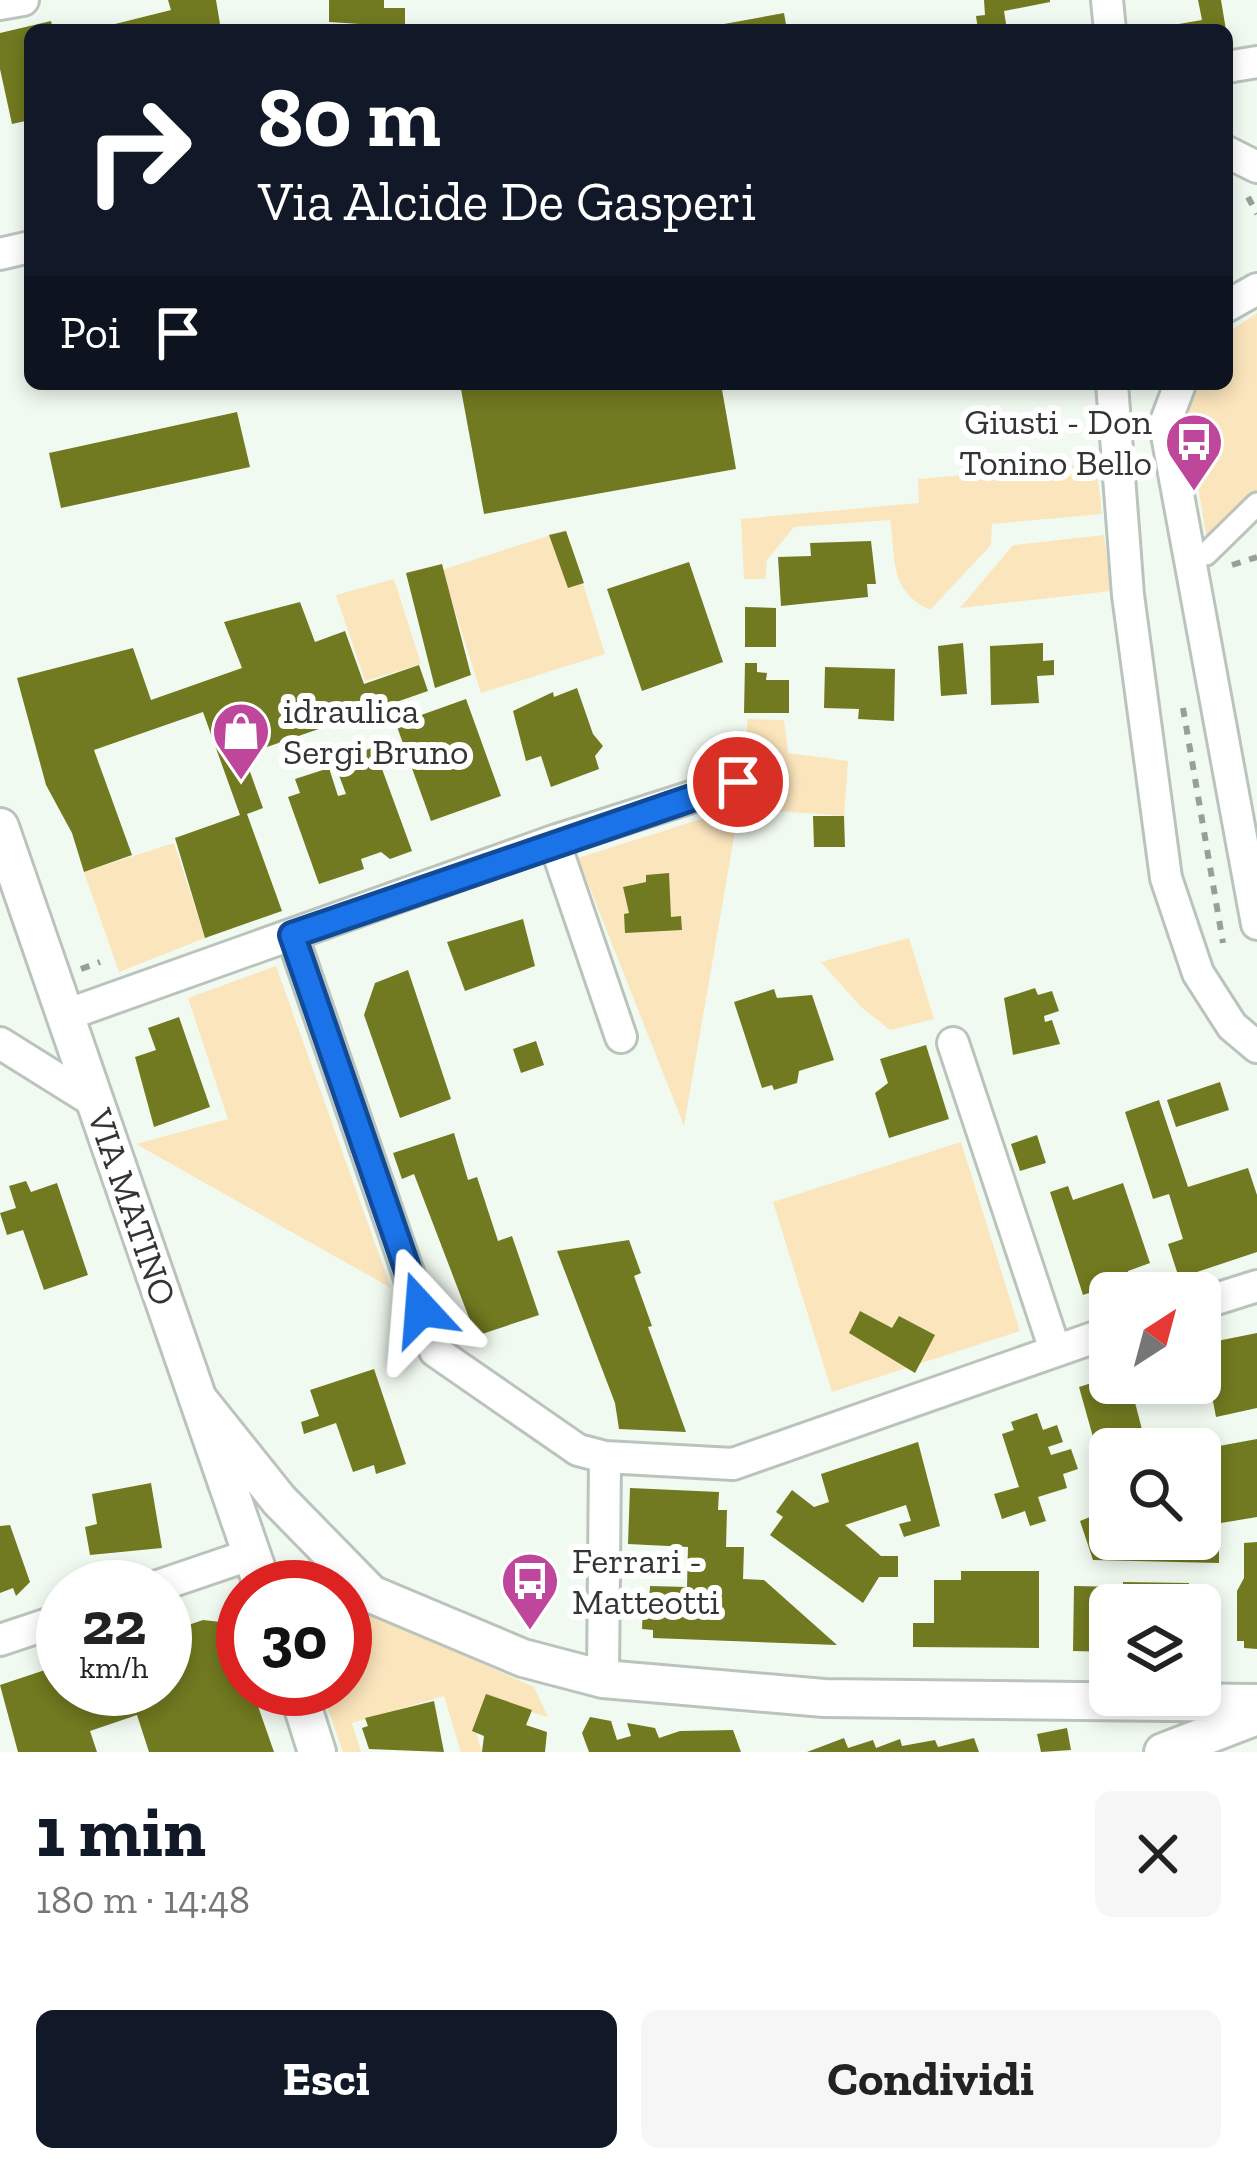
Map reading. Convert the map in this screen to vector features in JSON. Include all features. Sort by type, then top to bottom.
[{"type":"street","points":[[0,4],[23,0]]},
{"type":"street","points":[[1112,390],[1128,596],[1166,878],[1198,973],[1232,1026],[1257,1047]]},
{"type":"street","points":[[1161,390],[1198,556],[1257,924]]},
{"type":"street","points":[[1165,424],[1178,390]]},
{"type":"street","points":[[1198,556],[1257,504]]},
{"type":"street","points":[[66,1016],[554,842],[738,782]]},
{"type":"street","name":"VIA MATINO","points":[[0,826],[255,1560]]},
{"type":"street","points":[[554,842],[621,1037]]},
{"type":"street","points":[[292,935],[435,1351],[578,1450],[605,1457],[733,1464],[1089,1339]]},
{"type":"street","points":[[0,1043],[96,1103]]},
{"type":"street","points":[[953,1043],[1055,1350]]},
{"type":"street","points":[[1221,1297],[1257,1286]]},
{"type":"street","points":[[199,1400],[327,1560]]},
{"type":"street","points":[[603,1679],[605,1457]]},
{"type":"street","points":[[372,1603],[523,1658],[603,1679],[824,1698],[1257,1703]]},
{"type":"street","points":[[0,1640],[36,1628]]},
{"type":"street","points":[[305,1716],[316,1752]]},
{"type":"street","points":[[1163,1752],[1257,1716]]},
{"type":"path","points":[[1255,559],[1257,568]]},
{"type":"shaded area","points":[[1257,313],[1257,492],[1207,541],[1187,418],[1195,390],[1233,390],[1233,329]]},
{"type":"shaded area","points":[[1096,463],[1102,514],[992,524],[991,545],[930,610],[901,584],[890,520],[794,527],[767,560],[765,579],[744,579],[741,519],[919,503],[918,479]]},
{"type":"shaded area","points":[[566,530],[605,654],[481,693],[442,570]]},
{"type":"shaded area","points":[[1104,535],[1111,591],[960,608],[1013,545]]},
{"type":"shaded area","points":[[394,579],[421,664],[365,681],[336,595]]},
{"type":"shaded area","points":[[747,719],[784,720],[788,753],[848,761],[844,816],[739,808],[684,1126],[578,858],[739,807],[748,757]]},
{"type":"shaded area","points":[[174,843],[205,938],[119,972],[84,872]]},
{"type":"shaded area","points":[[909,938],[934,1019],[890,1030],[861,1007],[821,962]]},
{"type":"shaded area","points":[[276,966],[391,1288],[136,1144],[228,1119],[188,998]]},
{"type":"shaded area","points":[[961,1142],[1020,1331],[832,1392],[773,1202]]},
{"type":"shaded area","points":[[372,1616],[534,1687],[548,1717],[491,1700],[477,1735],[482,1752],[461,1752],[444,1696],[352,1723],[361,1752],[343,1752],[330,1716],[372,1716]]},
{"type":"building","points":[[168,0],[216,0],[220,24],[115,24],[171,10]]},
{"type":"building","points":[[329,0],[384,0],[384,8],[405,8],[405,24],[329,22]]},
{"type":"building","points":[[984,0],[1050,0],[1004,11],[1006,24],[977,24],[976,16],[985,15]]},
{"type":"building","points":[[1198,0],[1221,0],[1225,24],[1179,24],[1202,20]]},
{"type":"building","points":[[784,13],[786,24],[724,24]]},
{"type":"building","points":[[24,27],[24,121],[12,124],[0,69],[0,33]]},
{"type":"building","points":[[461,390],[722,390],[736,469],[484,514]]},
{"type":"building","points":[[237,412],[250,467],[61,508],[49,453]]},
{"type":"building","points":[[566,531],[584,583],[568,588],[549,535]]},
{"type":"building","points":[[871,541],[876,584],[867,584],[868,597],[781,606],[778,557],[811,556],[810,543]]},
{"type":"building","points":[[689,562],[723,662],[642,691],[607,589]]},
{"type":"building","points":[[442,564],[471,675],[435,688],[406,573]]},
{"type":"building","points":[[300,602],[315,642],[345,631],[364,684],[419,665],[428,691],[244,755],[263,808],[247,814],[282,911],[205,938],[175,838],[240,815],[203,712],[94,750],[132,855],[84,872],[72,833],[46,785],[17,678],[133,648],[151,700],[242,668],[224,622]]},
{"type":"building","points":[[745,607],[776,608],[776,647],[745,647]]},
{"type":"building","points":[[963,643],[967,694],[941,696],[938,646]]},
{"type":"building","points":[[1043,643],[1043,661],[1054,660],[1054,675],[1037,676],[1039,703],[991,705],[990,646]]},
{"type":"building","points":[[745,663],[757,663],[757,672],[767,673],[766,680],[789,680],[789,713],[744,713]]},
{"type":"building","points":[[825,667],[895,669],[894,721],[858,719],[859,709],[824,708]]},
{"type":"building","points":[[577,688],[593,734],[603,746],[595,756],[599,769],[551,787],[541,756],[526,761],[513,711],[553,692],[554,697]]},
{"type":"building","points":[[466,699],[501,796],[431,821],[396,724]]},
{"type":"building","points":[[374,747],[412,851],[390,859],[381,852],[361,859],[364,869],[319,884],[288,797],[300,793],[295,779],[329,768],[338,796],[346,794],[334,762]]},
{"type":"building","points":[[813,816],[844,816],[845,847],[814,847]]},
{"type":"building","points":[[669,873],[671,917],[681,916],[682,930],[625,933],[624,914],[629,913],[623,887],[646,882],[646,875]]},
{"type":"building","points":[[523,919],[535,966],[465,991],[447,942]]},
{"type":"building","points":[[408,970],[451,1099],[400,1118],[364,1015],[375,983]]},
{"type":"building","points":[[1035,988],[1038,995],[1052,991],[1059,1011],[1044,1016],[1045,1022],[1052,1020],[1060,1044],[1013,1055],[1004,998]]},
{"type":"building","points":[[774,989],[777,998],[812,995],[834,1060],[799,1071],[797,1083],[774,1090],[772,1085],[762,1088],[734,1002]]},
{"type":"building","points":[[179,1017],[210,1107],[154,1127],[135,1057],[156,1050],[148,1028]]},
{"type":"building","points":[[536,1041],[544,1065],[521,1073],[513,1049]]},
{"type":"building","points":[[926,1045],[949,1119],[889,1138],[875,1093],[888,1083],[880,1059]]},
{"type":"building","points":[[1220,1082],[1229,1110],[1176,1127],[1167,1100]]},
{"type":"building","points":[[1159,1100],[1188,1187],[1248,1168],[1257,1195],[1257,1252],[1197,1272],[1177,1272],[1168,1244],[1183,1239],[1169,1194],[1153,1199],[1125,1112]]},
{"type":"building","points":[[454,1133],[468,1180],[477,1177],[498,1241],[512,1236],[539,1315],[476,1336],[414,1174],[402,1179],[393,1153]]},
{"type":"building","points":[[1037,1135],[1046,1163],[1020,1171],[1011,1144]]},
{"type":"building","points":[[26,1181],[31,1192],[57,1183],[88,1275],[44,1290],[23,1230],[7,1235],[0,1213],[16,1208],[9,1186]]},
{"type":"building","points":[[1123,1183],[1150,1263],[1128,1272],[1089,1272],[1089,1293],[1083,1295],[1050,1192],[1068,1186],[1073,1200]]},
{"type":"building","points":[[629,1240],[641,1273],[634,1276],[652,1326],[648,1327],[686,1432],[619,1429],[615,1403],[557,1251]]},
{"type":"building","points":[[860,1311],[892,1328],[899,1316],[935,1335],[915,1373],[849,1333]]},
{"type":"building","points":[[1257,1333],[1257,1408],[1216,1417],[1214,1404],[1221,1404],[1221,1340]]},
{"type":"building","points":[[374,1369],[406,1464],[376,1474],[374,1465],[353,1472],[336,1423],[304,1434],[301,1422],[319,1416],[310,1390]]},
{"type":"building","points":[[1089,1384],[1089,1404],[1135,1404],[1142,1428],[1090,1428],[1079,1387]]},
{"type":"building","points":[[1037,1413],[1043,1430],[1057,1425],[1063,1442],[1048,1447],[1051,1455],[1071,1449],[1078,1469],[1063,1474],[1067,1488],[1038,1497],[1046,1521],[1030,1526],[1025,1511],[1002,1519],[994,1494],[1019,1487],[1002,1434],[1014,1430],[1011,1422]]},
{"type":"building","points":[[1257,1439],[1257,1517],[1221,1523],[1221,1446]]},
{"type":"building","points":[[918,1442],[940,1526],[904,1537],[899,1524],[911,1521],[906,1505],[845,1525],[881,1556],[898,1556],[898,1577],[879,1577],[863,1603],[770,1535],[783,1517],[776,1512],[792,1490],[814,1507],[829,1502],[821,1474]]},
{"type":"building","points":[[151,1483],[162,1548],[90,1555],[85,1527],[97,1524],[92,1494]]},
{"type":"building","points":[[630,1488],[719,1492],[718,1510],[727,1510],[726,1547],[744,1547],[743,1579],[764,1580],[837,1645],[653,1638],[653,1630],[642,1629],[643,1604],[649,1605],[650,1586],[687,1587],[688,1547],[628,1544]]},
{"type":"building","points":[[1089,1517],[1089,1548],[1080,1521]]},
{"type":"building","points":[[10,1525],[30,1582],[16,1596],[13,1588],[0,1593],[0,1526]]},
{"type":"building","points":[[1257,1542],[1257,1649],[1244,1648],[1244,1641],[1237,1641],[1237,1591],[1244,1578],[1244,1543]]},
{"type":"building","points":[[1093,1560],[1219,1560],[1219,1563]]},
{"type":"building","points":[[961,1571],[1039,1571],[1039,1648],[913,1647],[913,1623],[934,1623],[934,1580],[961,1580]]},
{"type":"building","points":[[1123,1582],[1189,1583],[1189,1584]]},
{"type":"building","points":[[1074,1586],[1089,1586],[1089,1651],[1073,1651]]},
{"type":"building","points":[[216,1621],[216,1716],[261,1716],[274,1752],[149,1752],[137,1716],[192,1716],[192,1624]]},
{"type":"building","points":[[36,1673],[36,1716],[134,1716],[90,1731],[97,1752],[18,1752],[0,1685]]},
{"type":"building","points":[[486,1694],[532,1710],[526,1725],[547,1732],[545,1752],[482,1752],[484,1736],[472,1731]]},
{"type":"building","points":[[434,1701],[444,1752],[369,1749],[362,1728],[368,1726],[365,1718]]},
{"type":"building","points":[[590,1717],[611,1721],[617,1740],[631,1736],[627,1723],[655,1728],[659,1738],[680,1731],[733,1730],[741,1752],[589,1752],[582,1733]]},
{"type":"building","points":[[1067,1728],[1071,1750],[1041,1752],[1037,1734]]},
{"type":"building","points":[[844,1738],[848,1748],[873,1740],[876,1748],[900,1739],[902,1746],[935,1740],[938,1747],[974,1738],[979,1752],[807,1752]]},
{"type":"place","name":"Giusti - Don Tonino Bello","points":[[1194,493]]},
{"type":"place","name":"idraulica Sergi Bruno","points":[[241,782]]},
{"type":"place","name":"Ferrari - Matteotti","points":[[530,1632]]},
{"type":"route","points":[[421,1309],[292,935],[738,782]]}]
